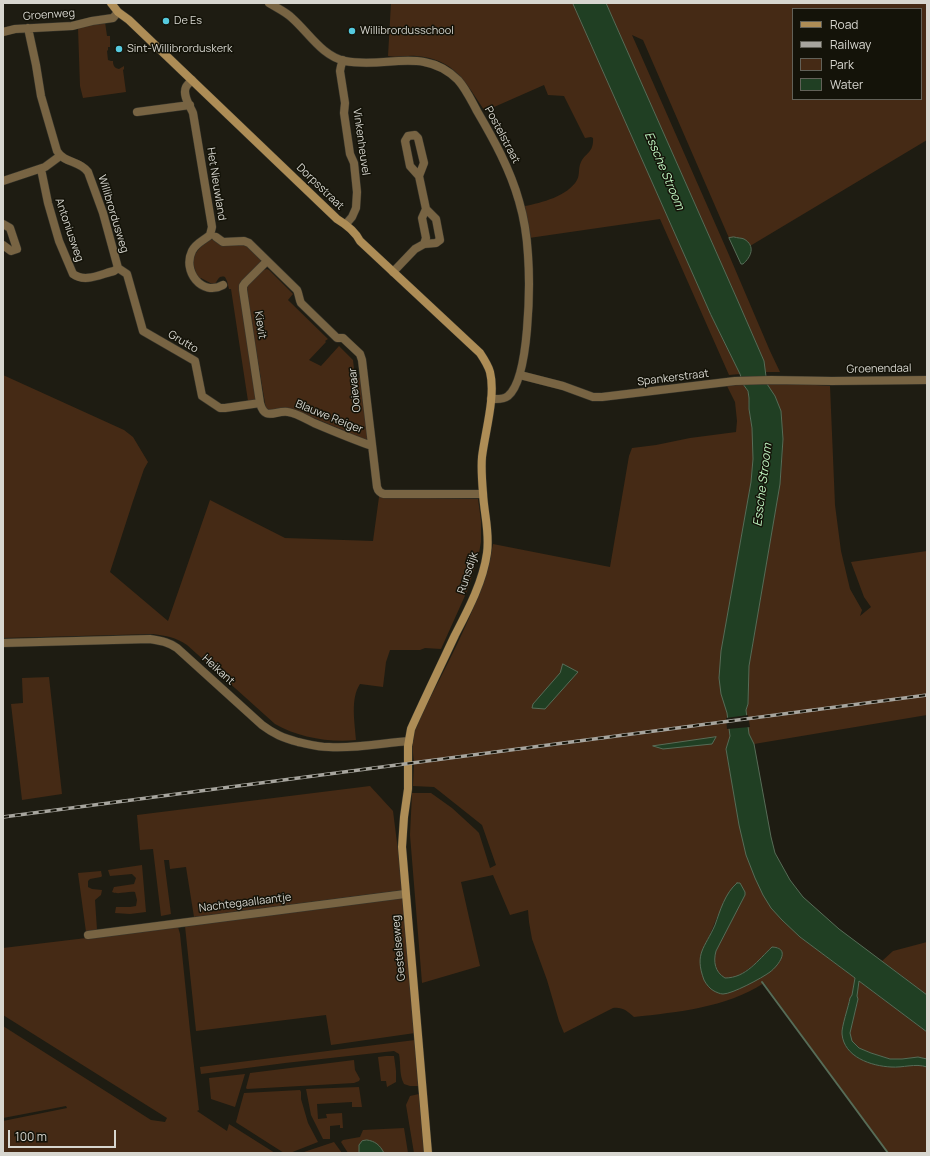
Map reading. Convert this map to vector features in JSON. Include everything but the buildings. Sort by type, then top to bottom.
[{"type":"street","name":"Dorpsstraat","points":[[111,3],[118,12],[129,20],[337,219],[346,224],[357,234],[360,241],[480,353],[490,372],[492,384],[491,399]]},
{"type":"street","name":"Postelstraat","points":[[269,3],[291,17],[315,43],[327,53],[343,60],[371,63],[413,60],[429,63],[439,67],[452,75],[462,86],[493,138],[510,172],[519,201],[526,231],[528,254],[525,354],[520,375],[513,391],[508,397],[502,399],[491,399]]},
{"type":"street","name":"Groenweg","points":[[3,32],[15,29],[72,26],[113,18],[118,12]]},
{"type":"street","points":[[3,181],[41,169],[60,156],[57,151],[41,96],[28,28]]},
{"type":"street","name":"Vinkenheuvel","points":[[343,60],[340,71],[345,103],[344,113],[350,154],[354,163],[358,192],[356,208],[352,217],[346,224]]},
{"type":"street","name":"Het Nieuwland","points":[[192,80],[184,92],[193,113],[212,227],[210,235],[194,246],[189,261],[190,268],[196,281],[203,285],[218,288],[222,286]]},
{"type":"street","points":[[137,112],[190,105]]},
{"type":"street","name":"Willibrordusweg","points":[[60,156],[66,160],[81,165],[88,172],[103,213],[118,268],[128,274],[134,301]]},
{"type":"street","name":"Antoniusweg","points":[[41,169],[48,203],[59,241],[73,274],[84,278],[114,271],[118,268]]},
{"type":"street","points":[[393,272],[415,249],[424,244],[436,243],[440,240],[436,219],[426,209],[419,176]]},
{"type":"street","points":[[424,244],[426,238],[422,218],[426,209]]},
{"type":"street","points":[[3,224],[10,228],[17,249],[11,251],[3,245]]},
{"type":"street","name":"Ooievaar","points":[[216,237],[223,242],[244,241],[249,243],[297,290],[301,303],[337,338],[343,338],[360,354],[362,360],[377,486],[381,493],[483,494]]},
{"type":"street","name":"Kievit","points":[[260,403],[243,290],[245,283],[267,261]]},
{"type":"street","name":"Grutto","points":[[134,301],[143,331],[196,361],[202,396],[223,408],[260,403]]},
{"type":"street","name":"Spankerstraat","points":[[520,375],[563,386],[593,397],[738,381],[832,381]]},
{"type":"street","name":"Groenendaal","points":[[832,381],[927,380]]},
{"type":"street","name":"Runsdijk","points":[[409,741],[411,729],[468,609],[484,566],[488,537],[483,494],[482,458],[491,399]]},
{"type":"street","name":"Blauwe Reiger","points":[[260,403],[263,411],[266,413],[289,412],[372,446]]},
{"type":"street","name":"Heikant","points":[[3,643],[160,640],[177,648],[262,725],[271,732],[280,736],[328,748],[409,741]]},
{"type":"street","name":"Gestelseweg","points":[[409,741],[407,757],[408,789],[402,847],[428,1153]]},
{"type":"street","name":"Nachtegaallaantje","points":[[88,935],[405,894]]},
{"type":"green space","points":[[391,3],[573,3],[711,315],[740,374],[729,375],[660,219],[529,238],[525,206],[554,198],[573,186],[578,178],[581,162],[591,150],[593,143],[593,138],[585,138],[564,96],[548,95],[544,85],[485,111],[465,82],[450,67],[429,58],[416,56],[388,56]]},
{"type":"green space","points":[[606,3],[927,3],[927,140],[750,246],[744,239],[729,238],[643,40],[632,35],[780,372],[765,372],[764,361]]},
{"type":"green space","points":[[105,22],[107,36],[110,36],[110,47],[108,47],[107,51],[108,60],[113,61],[114,66],[117,69],[124,66],[123,70],[126,92],[83,98],[80,86],[78,28]]},
{"type":"green space","points":[[212,239],[244,243],[261,260],[260,263],[239,285],[257,398],[255,400],[248,401],[231,289],[229,289],[225,277],[219,278],[214,285],[201,278],[199,279],[195,274],[193,253],[196,253],[201,246]]},
{"type":"green space","points":[[263,269],[269,270],[293,294],[288,300],[328,339],[309,360],[321,366],[339,346],[353,360],[355,378],[362,377],[368,438],[363,441],[343,430],[289,408],[272,410],[266,409],[246,290],[247,285]]},
{"type":"green space","points":[[3,375],[124,430],[133,437],[148,462],[144,469],[110,572],[168,621],[210,500],[285,538],[373,541],[379,497],[478,499],[481,521],[481,542],[479,553],[468,589],[441,649],[425,648],[420,650],[390,650],[386,662],[383,687],[360,684],[357,690],[354,704],[356,740],[335,741],[303,736],[275,724],[187,645],[171,637],[153,634],[3,638]]},
{"type":"green space","points":[[786,383],[830,386],[835,505],[841,551],[850,589],[862,610],[860,616],[871,607],[864,597],[851,562],[927,551],[927,715],[754,744],[749,734],[746,710],[748,704],[749,666],[780,484],[783,439],[781,411],[775,396],[767,384]]},
{"type":"green space","points":[[726,384],[743,384],[748,391],[749,414],[754,441],[751,482],[721,651],[730,736],[726,749],[739,825],[800,937],[855,978],[842,1031],[844,1042],[848,1049],[860,1059],[875,1065],[896,1067],[918,1065],[927,1067],[927,1153],[888,1153],[764,983],[733,998],[701,1008],[684,1011],[634,1017],[627,1011],[613,1008],[564,1033],[532,939],[528,910],[510,915],[493,875],[461,882],[480,966],[422,983],[410,835],[412,793],[431,793],[452,808],[479,833],[490,868],[496,865],[482,825],[434,787],[413,786],[414,763],[412,743],[412,734],[452,654],[480,592],[490,561],[493,544],[610,567],[629,456],[632,448],[736,432],[737,421],[735,402]],"holes":[[[745,895],[716,951],[715,963],[717,970],[725,978],[731,978],[740,975],[758,962],[766,953],[777,947],[781,950],[770,972],[732,992],[700,958],[718,915]]]},
{"type":"green space","points":[[49,677],[62,794],[22,800],[11,704],[23,703],[22,678]]},
{"type":"green space","points":[[370,786],[393,811],[403,890],[194,917],[186,867],[170,869],[169,860],[164,860],[171,914],[161,916],[153,849],[140,850],[137,815]]},
{"type":"green space","points":[[142,865],[146,912],[130,914],[115,913],[116,907],[136,906],[137,900],[135,892],[112,892],[114,887],[134,884],[136,878],[132,874],[110,876],[108,870]]},
{"type":"green space","points":[[101,871],[101,877],[90,879],[88,881],[88,887],[102,890],[101,895],[95,900],[97,930],[86,932],[78,873]]},
{"type":"green space","points":[[405,899],[415,1033],[331,1045],[326,1015],[196,1031],[185,926]]},
{"type":"green space","points":[[178,927],[199,1110],[197,1111],[227,1131],[229,1124],[275,1153],[3,1153],[3,1121],[67,1108],[66,1106],[3,1118],[3,1026],[151,1120],[165,1122],[167,1118],[3,1015],[3,948]]},
{"type":"green space","points":[[927,942],[927,995],[882,961],[893,951]]},
{"type":"green space","points":[[859,981],[927,1032],[927,1059],[918,1057],[890,1059],[859,1048],[852,1041],[850,1033],[858,1000],[857,996]]},
{"type":"green space","points":[[415,1040],[419,1086],[404,1084],[402,1081],[399,1054],[394,1051],[201,1074],[200,1067]]},
{"type":"green space","points":[[394,1056],[396,1071],[396,1082],[387,1087],[386,1081],[381,1081],[378,1057]]},
{"type":"green space","points":[[354,1060],[355,1070],[360,1079],[354,1083],[246,1088],[250,1073]]},
{"type":"green space","points":[[245,1074],[235,1107],[211,1099],[209,1078]]},
{"type":"green space","points":[[359,1087],[362,1107],[352,1107],[352,1102],[317,1104],[318,1119],[327,1118],[326,1114],[342,1113],[343,1128],[340,1128],[340,1125],[330,1126],[330,1139],[323,1139],[311,1115],[306,1089]]},
{"type":"green space","points":[[300,1090],[308,1123],[318,1142],[290,1153],[284,1153],[236,1122],[244,1093]]},
{"type":"green space","points":[[419,1094],[424,1153],[414,1153],[406,1105],[410,1096]]},
{"type":"green space","points":[[404,1128],[408,1153],[384,1153],[359,1145],[359,1153],[348,1153],[341,1142],[343,1140],[360,1137],[363,1130]]},
{"type":"green space","points":[[334,1142],[342,1153],[301,1153]]},
{"type":"water","name":"Essche Stroom","points":[[573,3],[606,3],[764,361],[767,384],[775,396],[781,411],[783,439],[780,484],[749,666],[748,704],[746,710],[749,734],[754,744],[775,853],[790,880],[803,897],[839,929],[927,995],[927,1032],[859,981],[858,999],[850,1033],[852,1041],[859,1048],[890,1059],[918,1057],[927,1059],[927,1067],[918,1065],[891,1067],[875,1065],[860,1059],[848,1049],[844,1042],[842,1031],[855,978],[800,937],[771,908],[763,895],[746,855],[739,825],[726,749],[730,736],[727,713],[721,694],[719,678],[721,651],[751,482],[753,459],[752,428],[748,391],[743,384],[740,374],[711,315]]},
{"type":"water","points":[[734,237],[744,239],[748,242],[751,248],[750,255],[743,264],[741,264],[729,238]]},
{"type":"water","points":[[563,664],[578,672],[545,709],[532,708],[533,704],[560,673]]},
{"type":"water","points":[[716,737],[712,744],[663,749],[653,746]]},
{"type":"water","points":[[737,883],[740,883],[745,895],[716,951],[715,963],[717,970],[725,978],[739,975],[751,967],[772,947],[781,950],[782,958],[766,975],[740,989],[722,994],[713,990],[705,982],[701,971],[700,957],[726,897]]},
{"type":"water","points":[[367,1140],[377,1144],[384,1153],[359,1153],[359,1145],[362,1141]]},
{"type":"pier","points":[[748,715],[750,727],[727,729],[726,718]]},
{"type":"waterway","points":[[762,982],[888,1153]]},
{"type":"railway","points":[[3,817],[927,695]]},
{"type":"place","name":"De Es","points":[[166,21]]},
{"type":"place","name":"Willibrordusschool","points":[[352,31]]},
{"type":"place","name":"Sint-Willibrorduskerk","points":[[119,49]]}]
